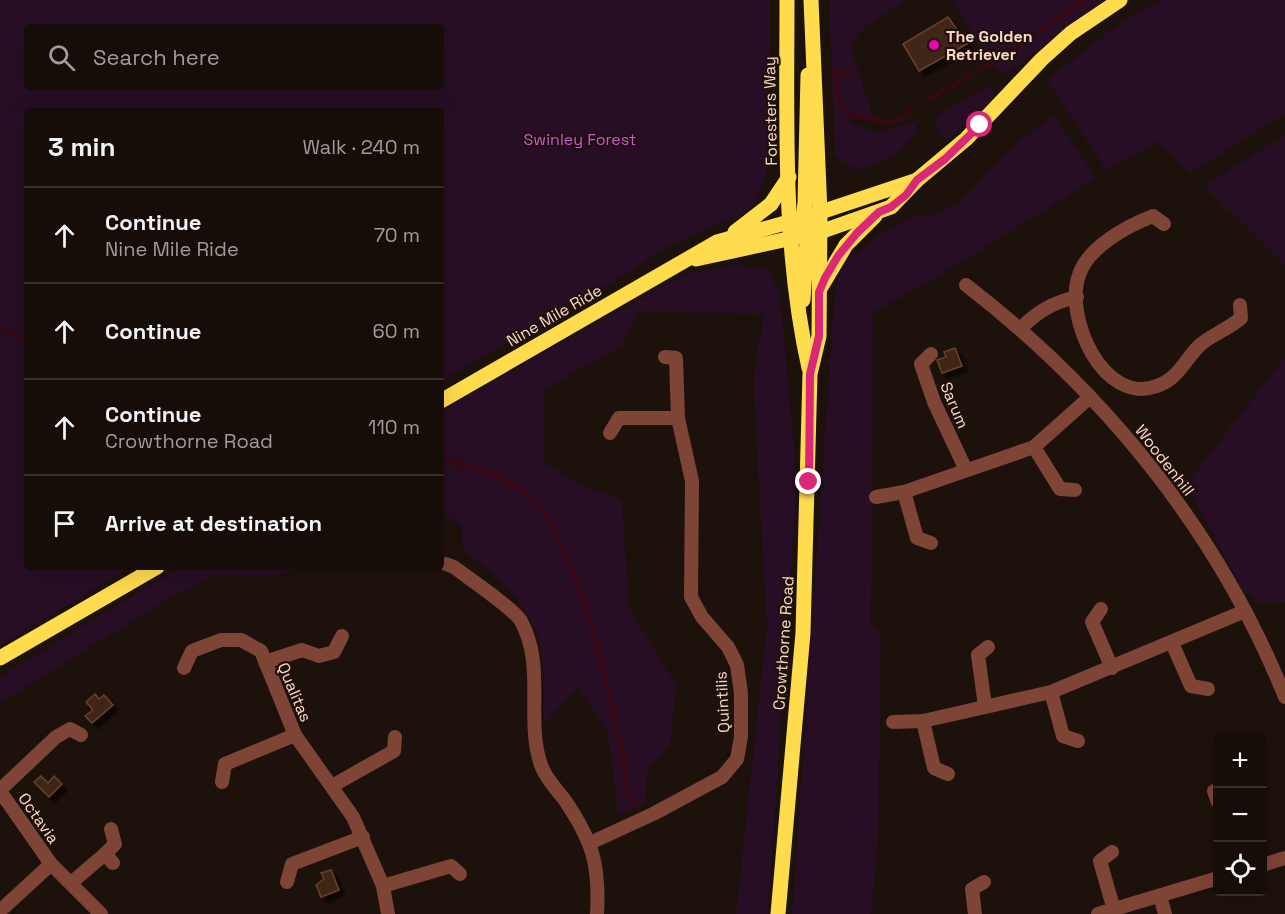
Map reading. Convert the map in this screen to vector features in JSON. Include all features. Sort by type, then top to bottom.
[{"type":"main road","name":"Foresters Way","points":[[787,0],[789,177],[797,220]]},
{"type":"main road","points":[[811,0],[820,213],[806,235],[797,220],[812,41]]},
{"type":"main road","name":"Nine Mile Ride","points":[[685,261],[806,235],[891,207],[906,195],[917,180],[966,139],[1008,93],[1064,40],[1120,0]]},
{"type":"main road","points":[[717,242],[749,223],[771,204],[789,177]]},
{"type":"main road","name":"Nine Mile Ride","points":[[444,399],[717,242],[820,213],[917,180]]},
{"type":"main road","points":[[819,292],[846,245],[879,212]]},
{"type":"main road","name":"Crowthorne Road","points":[[806,235],[819,292],[819,336],[810,374]]},
{"type":"main road","name":"Crowthorne Road","points":[[778,914],[803,633],[810,374],[796,293],[806,235]]},
{"type":"main road","points":[[0,658],[152,570]]},
{"type":"street","points":[[1164,224],[1153,216],[1136,223],[1094,252],[1079,275],[1077,297],[1084,342],[1097,365],[1115,380],[1137,388],[1154,388],[1171,380],[1200,344],[1227,330],[1241,318],[1240,305]]},
{"type":"street","name":"Woodenhill","points":[[966,285],[1020,329],[1090,397],[1132,442],[1215,557],[1245,611],[1285,697]]},
{"type":"street","points":[[1020,329],[1034,314],[1051,304],[1077,297]]},
{"type":"street","name":"Sarum","points":[[931,354],[921,364],[934,402],[966,470]]},
{"type":"street","name":"Quintilis","points":[[590,843],[654,814],[722,777],[737,759],[741,737],[741,693],[737,664],[728,647],[702,617],[691,597],[692,481],[678,417],[676,358],[665,357]]},
{"type":"street","points":[[876,497],[904,492],[1034,447],[1090,397]]},
{"type":"street","points":[[610,433],[619,418],[678,417]]},
{"type":"street","points":[[1034,447],[1060,489],[1075,490]]},
{"type":"street","points":[[904,492],[917,538],[932,543]]},
{"type":"street","points":[[446,564],[519,618],[534,665],[537,745],[541,766],[586,831],[599,885],[597,914]]},
{"type":"street","points":[[1101,609],[1092,622],[1112,669]]},
{"type":"street","points":[[893,722],[923,721],[1051,692],[1112,669],[1245,611]]},
{"type":"street","name":"Qualitas","points":[[265,662],[302,650],[319,656],[333,652],[342,636]]},
{"type":"street","name":"Qualitas","points":[[184,668],[192,651],[221,640],[241,640],[261,651],[295,735],[353,817],[363,837],[384,886],[388,914]]},
{"type":"street","points":[[1172,643],[1191,686],[1208,689]]},
{"type":"street","points":[[985,706],[978,655],[988,647]]},
{"type":"street","points":[[1051,692],[1063,736],[1078,741]]},
{"type":"street","points":[[923,721],[934,768],[948,774]]},
{"type":"street","name":"Octavia","points":[[81,735],[70,729],[56,737],[0,791],[51,864],[101,914]]},
{"type":"street","name":"Qualitas","points":[[222,783],[225,764],[295,735]]},
{"type":"street","points":[[332,786],[394,752],[395,737]]},
{"type":"street","points":[[71,883],[109,858],[115,844],[111,829]]},
{"type":"street","points":[[287,882],[292,864],[363,837]]},
{"type":"street","points":[[1112,852],[1100,861],[1114,910]]},
{"type":"street","points":[[1267,864],[1285,858]]},
{"type":"street","name":"Octavia","points":[[7,910],[51,864]]},
{"type":"street","points":[[384,886],[452,866],[460,874]]},
{"type":"street","points":[[1098,914],[1213,880]]},
{"type":"street","points":[[975,914],[972,889],[984,882]]},
{"type":"street","points":[[1160,896],[1165,914]]},
{"type":"green space","name":"Swinley Forest","points":[[0,0],[770,0],[769,157],[765,179],[750,210],[667,247],[633,270],[444,379],[444,108],[24,108],[24,570],[126,570],[0,646]]},
{"type":"green space","points":[[829,0],[905,0],[860,31],[851,48],[873,116],[851,116],[851,123],[877,133],[919,121],[903,149],[888,159],[857,170],[835,156]]},
{"type":"green space","points":[[952,0],[1107,0],[1006,74],[989,62]]},
{"type":"green space","points":[[1160,0],[1285,0],[1285,114],[1190,173],[1157,141],[1107,171],[1047,80],[1120,23]]},
{"type":"green space","points":[[987,86],[993,87],[993,94],[986,108],[952,136],[947,139],[942,135],[936,120],[941,113]]},
{"type":"green space","points":[[1054,116],[1096,178],[958,264],[873,312],[871,622],[881,634],[878,841],[871,914],[792,914],[835,289],[843,263],[885,231],[911,217],[936,215],[959,203],[1016,143]]},
{"type":"green space","points":[[1285,135],[1285,265],[1204,186]]},
{"type":"green space","points":[[736,265],[768,269],[780,295],[797,481],[768,914],[736,914],[767,626],[753,379],[764,314],[638,311],[623,345],[543,390],[543,462],[577,483],[622,500],[629,608],[676,685],[670,745],[648,768],[645,803],[617,816],[617,798],[607,730],[579,687],[544,724],[542,655],[529,616],[499,580],[463,550],[461,527],[444,516],[444,409],[685,274]]},
{"type":"green space","points":[[1285,357],[1285,602],[1259,603],[1242,590],[1187,484]]},
{"type":"green space","points":[[175,570],[296,570],[270,577],[218,574],[168,599],[0,703],[0,677]]},
{"type":"building","name":"The Golden Retriever","points":[[948,17],[967,44],[919,71],[903,44]]},
{"type":"building","points":[[955,348],[962,366],[942,373],[937,360],[946,357],[944,352]]},
{"type":"building","points":[[95,694],[99,699],[104,695],[113,705],[92,723],[85,716],[93,710],[86,702]]},
{"type":"building","points":[[41,776],[48,783],[54,776],[62,784],[49,797],[34,782]]},
{"type":"building","points":[[331,870],[339,890],[321,897],[316,885],[324,879],[321,873]]},
{"type":"waterway","points":[[1008,53],[1085,0]]},
{"type":"waterway","points":[[980,70],[997,61]]},
{"type":"waterway","points":[[849,74],[834,70],[840,102],[850,115],[890,122],[900,119],[910,110]]},
{"type":"waterway","points":[[965,78],[972,74]]},
{"type":"waterway","points":[[949,88],[961,81]]},
{"type":"waterway","points":[[927,100],[944,90]]},
{"type":"waterway","points":[[0,327],[24,339]]},
{"type":"waterway","points":[[444,460],[489,473],[511,484],[532,499],[552,525],[576,580],[593,633],[626,770],[627,790],[635,804]]},
{"type":"place","name":"The Golden Retriever","points":[[934,45]]},
{"type":"route","points":[[809,482],[810,374],[819,336],[819,292],[825,278],[838,256],[857,233],[879,212],[891,207],[906,195],[917,180],[945,159],[980,125]]}]
